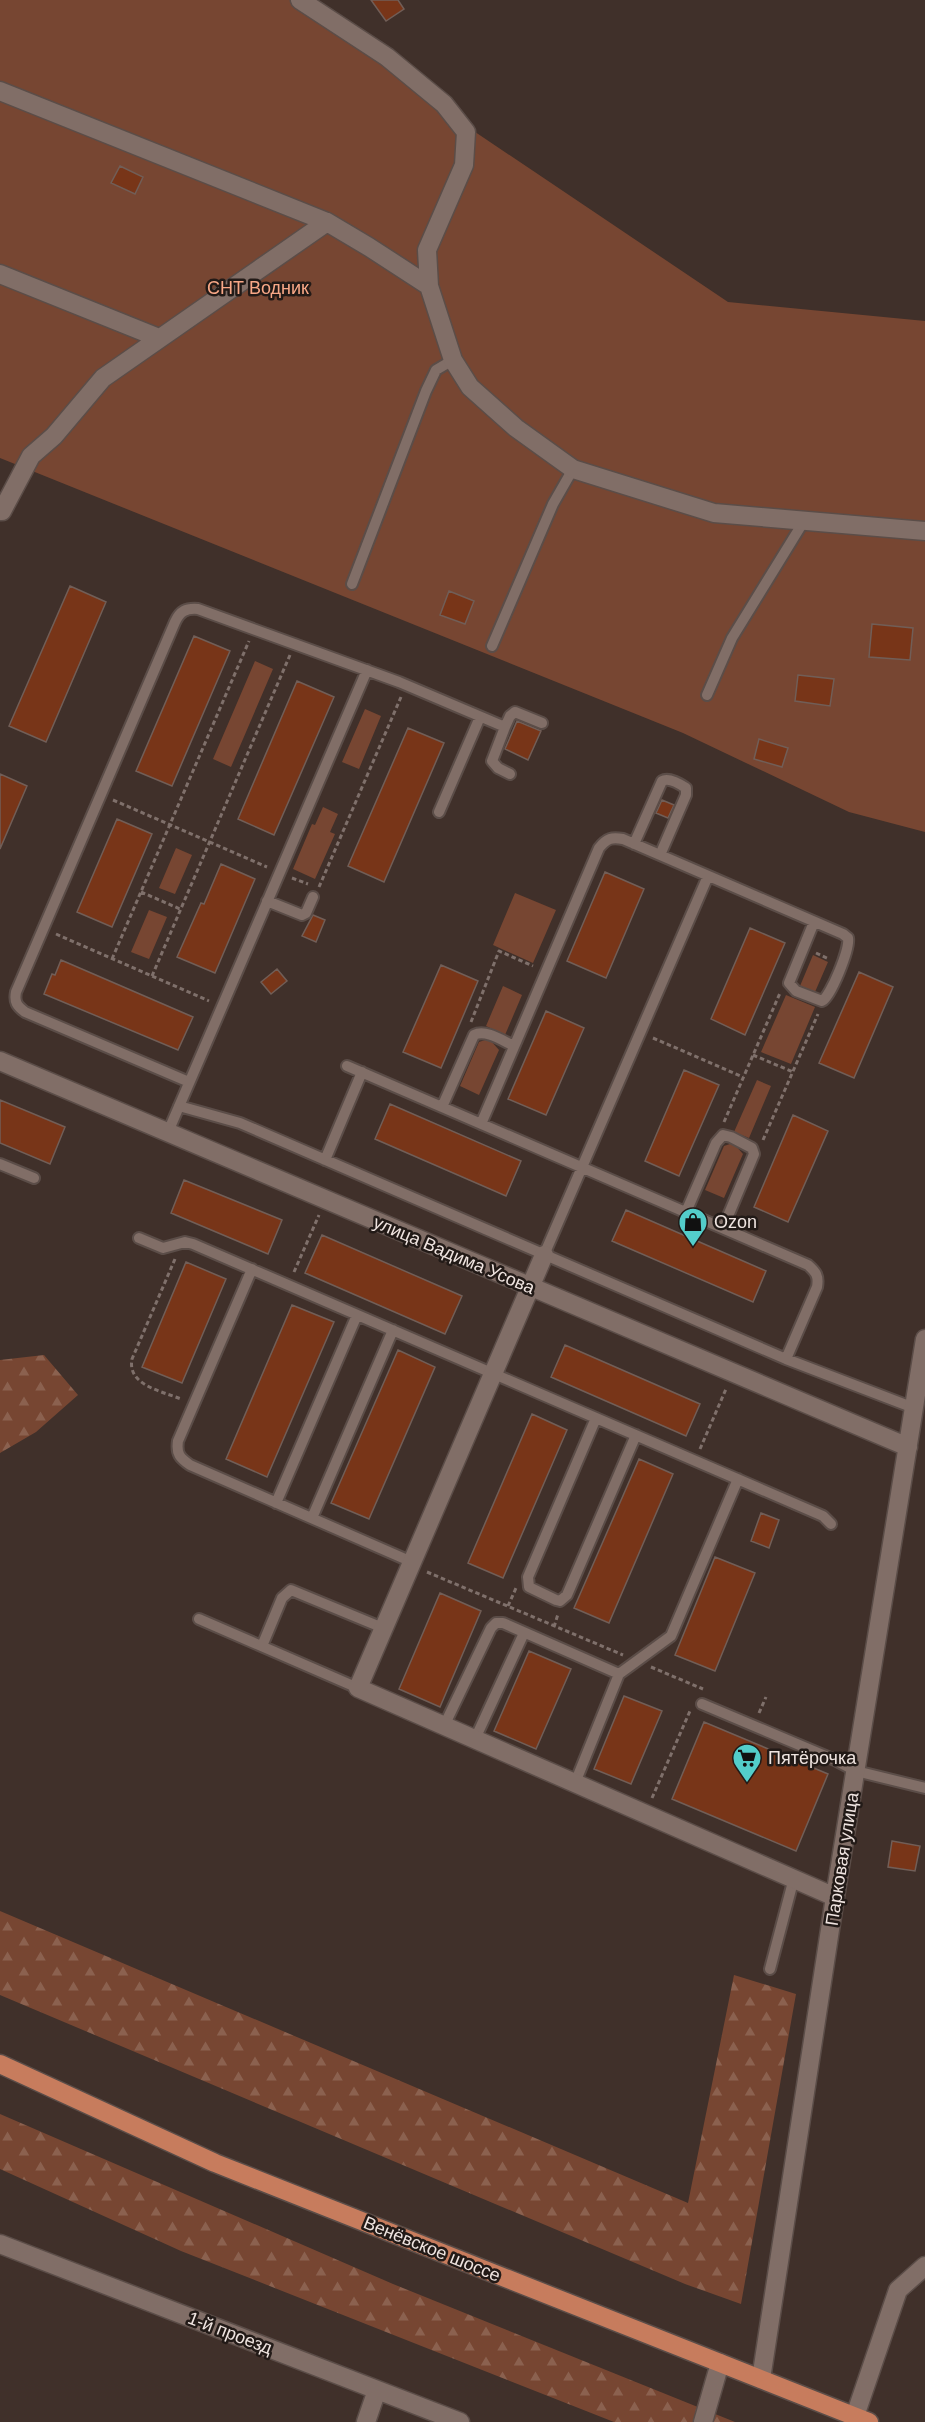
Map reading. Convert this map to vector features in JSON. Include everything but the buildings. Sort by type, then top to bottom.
[{"type":"main road","name":"Венёвское шоссе","points":[[0,2064],[215,2163],[862,2419]]},
{"type":"street","points":[[300,0],[387,57],[444,104],[466,132],[464,165],[427,250],[429,286],[453,360],[470,387],[516,428],[573,469],[714,513],[925,531]]},
{"type":"street","points":[[0,90],[327,222],[429,286]]},
{"type":"street","points":[[0,511],[31,456],[54,436],[103,378],[327,222]]},
{"type":"street","points":[[0,274],[159,338]]},
{"type":"street","name":"улица Вадима Усова","points":[[0,1061],[908,1447]]},
{"type":"street","points":[[544,1255],[358,1688],[835,1897]]},
{"type":"street","name":"Парковая улица","points":[[761,2379],[835,1897],[925,1339]]},
{"type":"street","name":"1-й проезд","points":[[0,2244],[460,2422]]},
{"type":"street","points":[[862,2419],[898,2290],[925,2266]]},
{"type":"street","points":[[703,2422],[720,2363]]},
{"type":"street","points":[[366,2422],[377,2390]]},
{"type":"lane","points":[[352,584],[426,391],[436,370],[453,360]]},
{"type":"lane","points":[[492,646],[553,504],[573,469]]},
{"type":"lane","points":[[707,695],[732,638],[804,521]]},
{"type":"lane","points":[[189,1082],[26,1012],[18,1006],[15,999],[16,992],[177,618],[182,612],[189,608],[198,609],[406,684],[505,727]]},
{"type":"lane","points":[[168,1132],[367,670]]},
{"type":"lane","points":[[510,774],[498,768],[492,761],[510,716],[515,712],[542,723]]},
{"type":"lane","points":[[439,812],[480,717]]},
{"type":"lane","points":[[634,844],[662,782],[670,780],[682,785],[686,788],[686,795],[660,855]]},
{"type":"lane","points":[[481,1124],[599,848],[611,837],[660,855],[814,922],[848,938],[849,944],[842,964],[829,994],[822,1000],[796,991],[789,983],[814,922]]},
{"type":"lane","points":[[544,1255],[708,876]]},
{"type":"lane","points":[[267,900],[302,915],[306,913],[313,897]]},
{"type":"lane","points":[[442,1107],[474,1035],[486,1034],[514,1046]]},
{"type":"lane","points":[[347,1066],[808,1265],[815,1271],[818,1279],[817,1287],[786,1359]]},
{"type":"lane","points":[[325,1160],[362,1072]]},
{"type":"lane","points":[[179,1106],[240,1123],[786,1359],[914,1408]]},
{"type":"lane","points":[[686,1212],[716,1143],[723,1136],[731,1137],[752,1148],[752,1160],[723,1228]]},
{"type":"lane","points":[[0,1164],[34,1178]]},
{"type":"lane","points":[[139,1238],[163,1248],[182,1243],[194,1244],[824,1516],[831,1524]]},
{"type":"lane","points":[[252,1269],[178,1441],[176,1450],[180,1459],[190,1466],[412,1563]]},
{"type":"lane","points":[[276,1503],[357,1315]]},
{"type":"lane","points":[[312,1518],[393,1330]]},
{"type":"lane","points":[[596,1418],[528,1576],[530,1587],[560,1601],[567,1595],[636,1435]]},
{"type":"lane","points":[[575,1783],[619,1674],[671,1636],[738,1479]]},
{"type":"lane","points":[[262,1646],[282,1598],[291,1590],[384,1628]]},
{"type":"lane","points":[[199,1619],[358,1688]]},
{"type":"lane","points":[[444,1726],[491,1628],[496,1623],[503,1623],[619,1674]]},
{"type":"lane","points":[[475,1739],[524,1632]]},
{"type":"lane","points":[[700,1699],[856,1771],[925,1788]]},
{"type":"lane","points":[[770,1969],[794,1878]]},
{"type":"path","points":[[112,959],[254,629]]},
{"type":"path","points":[[152,976],[295,644]]},
{"type":"path","points":[[101,795],[318,889],[406,684]]},
{"type":"path","points":[[141,892],[180,909]]},
{"type":"path","points":[[43,929],[222,1006]]},
{"type":"path","points":[[803,947],[842,964]]},
{"type":"path","points":[[474,1035],[470,1020],[499,951],[546,972]]},
{"type":"path","points":[[723,1136],[723,1126],[753,1054],[780,992],[789,983]]},
{"type":"path","points":[[752,1148],[762,1143],[822,1000]]},
{"type":"path","points":[[640,1032],[744,1077]]},
{"type":"path","points":[[753,1054],[793,1072]]},
{"type":"path","points":[[288,1285],[325,1200]]},
{"type":"path","points":[[182,1243],[130,1368],[133,1376],[139,1381],[193,1405]]},
{"type":"path","points":[[694,1461],[732,1373]]},
{"type":"path","points":[[412,1563],[553,1626],[710,1692]]},
{"type":"path","points":[[553,1626],[560,1608],[560,1601]]},
{"type":"path","points":[[553,1626],[569,1652]]},
{"type":"path","points":[[700,1688],[700,1699]]},
{"type":"path","points":[[749,1709],[759,1713],[766,1696]]},
{"type":"path","points":[[646,1814],[690,1711]]},
{"type":"green space","name":"СНТ Водник","points":[[0,0],[292,0],[377,55],[444,111],[728,302],[925,321],[925,832],[849,812],[683,733],[0,458]]},
{"type":"green space","points":[[255,661],[273,669],[231,767],[213,759]]},
{"type":"green space","points":[[365,709],[381,716],[359,769],[342,762]]},
{"type":"green space","points":[[323,807],[338,814],[330,832],[335,834],[315,879],[293,869],[312,824],[315,825]]},
{"type":"green space","points":[[176,848],[192,855],[175,894],[159,888]]},
{"type":"green space","points":[[515,893],[556,910],[533,963],[493,945]]},
{"type":"green space","points":[[149,910],[167,917],[149,959],[131,952]]},
{"type":"green space","points":[[813,955],[828,962],[815,992],[800,986]]},
{"type":"green space","points":[[503,986],[522,995],[505,1035],[486,1026]]},
{"type":"green space","points":[[786,995],[815,1007],[791,1064],[761,1052]]},
{"type":"green space","points":[[491,1041],[499,1050],[479,1095],[460,1086],[479,1042]]},
{"type":"green space","points":[[757,1080],[771,1086],[749,1138],[734,1132]]},
{"type":"green space","points":[[735,1145],[743,1154],[724,1198],[705,1190],[724,1146]]},
{"type":"green space","points":[[44,1355],[78,1395],[36,1432],[0,1453],[0,1360]]},
{"type":"green space","points":[[0,1911],[688,2203],[734,1975],[796,1994],[741,2304],[685,2284],[0,1995]]},
{"type":"green space","points":[[0,2114],[393,2284],[735,2422],[614,2422],[181,2251],[0,2169]]},
{"type":"place","name":"Ozon","points":[[693,1248]]},
{"type":"place","name":"Пятёрочка","points":[[747,1784]]}]
